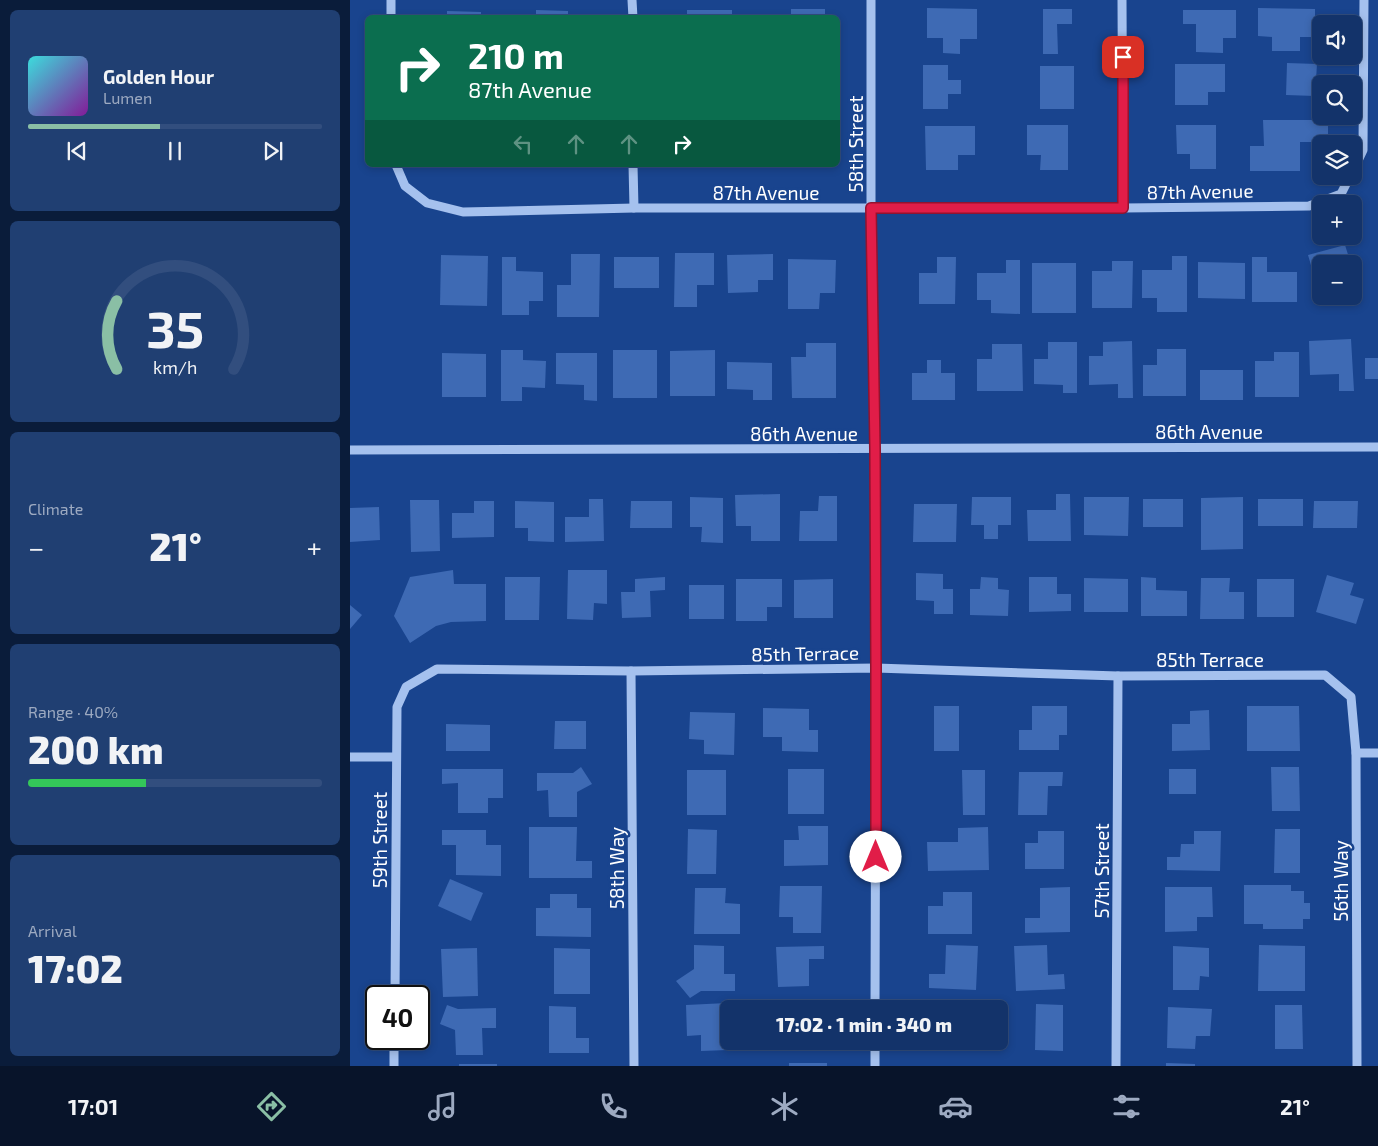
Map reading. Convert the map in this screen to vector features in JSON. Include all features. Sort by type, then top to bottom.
[{"type":"street","points":[[391,0],[391,15]]},
{"type":"street","points":[[632,0],[633,15]]},
{"type":"street","name":"58th Street","points":[[871,0],[871,208],[876,668],[875,1000]]},
{"type":"street","points":[[1122,0],[1123,208]]},
{"type":"street","points":[[1362,152],[1364,0]]},
{"type":"street","name":"87th Avenue","points":[[397,167],[404,186],[427,203],[463,212],[634,208],[1309,206],[1341,194],[1346,185]]},
{"type":"street","points":[[633,167],[634,208]]},
{"type":"street","name":"86th Avenue","points":[[350,450],[1378,447]]},
{"type":"street","name":"85th Terrace","points":[[406,687],[437,669],[631,671],[876,668],[1118,676],[1325,675],[1351,697]]},
{"type":"street","name":"58th Way","points":[[631,671],[634,1066]]},
{"type":"street","name":"57th Street","points":[[1116,1066],[1118,676]]},
{"type":"street","name":"59th Street","points":[[395,985],[397,706],[406,687]]},
{"type":"street","name":"56th Way","points":[[1351,697],[1356,754],[1357,1066]]},
{"type":"street","points":[[1356,754],[1378,753]]},
{"type":"street","points":[[350,757],[396,757]]},
{"type":"street","points":[[394,1050],[394,1066]]},
{"type":"street","points":[[875,1050],[875,1066]]},
{"type":"building","points":[[927,8],[977,9],[977,39],[960,39],[960,54],[943,53],[943,38],[927,38]]},
{"type":"building","points":[[1258,8],[1315,9],[1315,15],[1312,15],[1312,37],[1300,37],[1300,51],[1272,51],[1272,37],[1258,36]]},
{"type":"building","points":[[791,9],[825,9],[825,15],[791,15]]},
{"type":"building","points":[[1043,9],[1072,9],[1072,24],[1057,24],[1058,54],[1043,54]]},
{"type":"building","points":[[536,10],[568,11],[568,15],[536,15]]},
{"type":"building","points":[[687,10],[732,10],[732,15],[687,15]]},
{"type":"building","points":[[1183,10],[1236,10],[1236,38],[1223,38],[1223,53],[1196,52],[1196,24],[1183,24]]},
{"type":"building","points":[[447,11],[481,12],[481,15],[447,15]]},
{"type":"building","points":[[1287,63],[1317,65],[1316,75],[1312,75],[1312,96],[1286,95]]},
{"type":"building","points":[[1175,64],[1225,64],[1225,92],[1208,92],[1208,105],[1175,105]]},
{"type":"building","points":[[923,65],[948,65],[948,80],[961,80],[961,94],[948,94],[948,109],[923,109]]},
{"type":"building","points":[[1040,66],[1074,66],[1074,109],[1040,109]]},
{"type":"building","points":[[1263,120],[1312,120],[1312,125],[1328,125],[1328,135],[1312,135],[1312,142],[1300,142],[1300,171],[1250,171],[1250,146],[1264,146]]},
{"type":"building","points":[[1027,125],[1068,125],[1068,170],[1040,170],[1041,155],[1027,155]]},
{"type":"building","points":[[1176,125],[1216,125],[1216,169],[1190,169],[1190,154],[1177,154]]},
{"type":"building","points":[[925,126],[975,126],[975,155],[958,155],[958,170],[926,170]]},
{"type":"building","points":[[1345,245],[1348,255],[1312,255],[1312,269],[1308,255]]},
{"type":"building","points":[[675,253],[714,253],[714,285],[697,285],[697,307],[674,307]]},
{"type":"building","points":[[571,254],[600,254],[599,317],[557,317],[557,285],[571,285]]},
{"type":"building","points":[[773,254],[773,280],[758,280],[758,292],[728,293],[727,255]]},
{"type":"building","points":[[441,255],[488,256],[487,306],[440,305]]},
{"type":"building","points":[[1172,256],[1187,256],[1187,312],[1157,312],[1157,298],[1142,298],[1142,270],[1172,270]]},
{"type":"building","points":[[502,257],[516,257],[516,271],[543,272],[543,301],[529,301],[529,315],[502,315]]},
{"type":"building","points":[[614,257],[659,257],[659,288],[614,288]]},
{"type":"building","points":[[937,257],[956,257],[955,304],[919,304],[919,273],[937,273]]},
{"type":"building","points":[[1252,257],[1267,257],[1267,272],[1297,272],[1297,302],[1252,302]]},
{"type":"building","points":[[788,259],[836,260],[835,293],[820,293],[819,309],[788,309]]},
{"type":"building","points":[[1006,260],[1020,260],[1020,314],[991,313],[991,300],[977,300],[977,273],[1006,273]]},
{"type":"building","points":[[1112,261],[1133,261],[1132,308],[1092,308],[1092,271],[1112,271]]},
{"type":"building","points":[[1198,262],[1245,263],[1245,299],[1198,298]]},
{"type":"building","points":[[1032,263],[1076,263],[1076,313],[1032,313]]},
{"type":"building","points":[[1351,339],[1354,391],[1339,391],[1339,374],[1310,375],[1309,341]]},
{"type":"building","points":[[1132,341],[1133,398],[1118,398],[1118,384],[1089,385],[1089,356],[1103,356],[1103,342]]},
{"type":"building","points":[[1048,342],[1077,342],[1077,393],[1063,393],[1063,385],[1034,384],[1034,359],[1048,359]]},
{"type":"building","points":[[806,343],[836,343],[836,398],[792,398],[791,357],[806,357]]},
{"type":"building","points":[[992,344],[1022,344],[1023,391],[977,391],[977,359],[992,359]]},
{"type":"building","points":[[1157,349],[1186,349],[1186,396],[1143,396],[1143,365],[1157,365]]},
{"type":"building","points":[[501,350],[523,350],[523,360],[546,361],[545,388],[522,387],[522,401],[501,401]]},
{"type":"building","points":[[613,350],[657,350],[657,398],[613,398]]},
{"type":"building","points":[[715,350],[715,396],[670,396],[670,351]]},
{"type":"building","points":[[1274,352],[1299,352],[1299,397],[1255,397],[1255,361],[1274,361]]},
{"type":"building","points":[[442,353],[486,354],[486,397],[442,397]]},
{"type":"building","points":[[556,353],[597,353],[597,401],[584,400],[584,385],[556,384]]},
{"type":"building","points":[[1365,358],[1378,358],[1378,379],[1365,379]]},
{"type":"building","points":[[927,360],[941,360],[941,373],[955,373],[955,400],[912,400],[912,373],[927,373]]},
{"type":"building","points":[[727,362],[772,363],[772,400],[753,400],[753,390],[727,389]]},
{"type":"building","points":[[1200,370],[1243,370],[1243,400],[1200,400]]},
{"type":"building","points":[[780,494],[780,541],[751,541],[751,526],[736,526],[735,495]]},
{"type":"building","points":[[1056,494],[1070,494],[1071,541],[1028,541],[1027,510],[1056,510]]},
{"type":"building","points":[[819,496],[837,496],[837,541],[799,541],[800,511],[818,511]]},
{"type":"building","points":[[690,497],[723,498],[723,543],[701,542],[702,527],[690,527]]},
{"type":"building","points":[[972,497],[1011,497],[1011,525],[998,525],[998,539],[984,539],[984,525],[971,525]]},
{"type":"building","points":[[1084,497],[1129,497],[1128,536],[1084,535]]},
{"type":"building","points":[[1243,497],[1243,549],[1201,550],[1201,498]]},
{"type":"building","points":[[589,499],[603,499],[604,541],[565,542],[565,517],[589,517]]},
{"type":"building","points":[[1143,499],[1183,499],[1183,527],[1143,527]]},
{"type":"building","points":[[1258,499],[1303,499],[1303,526],[1258,526]]},
{"type":"building","points":[[410,500],[439,500],[440,551],[411,552]]},
{"type":"building","points":[[474,501],[494,501],[494,537],[452,538],[452,513],[474,513]]},
{"type":"building","points":[[515,501],[554,502],[554,542],[528,541],[528,528],[515,528]]},
{"type":"building","points":[[631,501],[672,501],[672,528],[630,528]]},
{"type":"building","points":[[1314,501],[1358,501],[1357,528],[1313,528]]},
{"type":"building","points":[[914,504],[957,504],[956,542],[913,542]]},
{"type":"building","points":[[379,507],[380,540],[350,542],[350,508]]},
{"type":"building","points":[[453,570],[454,584],[486,584],[486,621],[451,622],[436,626],[410,643],[394,616],[410,577]]},
{"type":"building","points":[[568,570],[607,570],[607,604],[594,603],[593,620],[567,619]]},
{"type":"building","points":[[916,573],[943,574],[943,589],[953,589],[953,614],[934,614],[934,601],[916,600]]},
{"type":"building","points":[[1327,575],[1354,583],[1350,595],[1364,599],[1356,624],[1316,612]]},
{"type":"building","points":[[505,577],[540,577],[539,620],[505,620]]},
{"type":"building","points":[[665,577],[665,590],[650,591],[651,617],[622,618],[621,592],[635,592],[635,579]]},
{"type":"building","points":[[981,577],[998,578],[998,589],[1009,590],[1008,616],[970,615],[970,589],[980,589]]},
{"type":"building","points":[[1029,577],[1057,577],[1057,594],[1071,594],[1071,611],[1029,612]]},
{"type":"building","points":[[1141,577],[1156,578],[1156,590],[1187,591],[1187,616],[1141,616]]},
{"type":"building","points":[[1084,578],[1128,579],[1128,612],[1084,612]]},
{"type":"building","points":[[1201,578],[1230,578],[1229,592],[1244,592],[1244,619],[1200,619]]},
{"type":"building","points":[[736,579],[782,579],[782,607],[767,607],[767,621],[736,621]]},
{"type":"building","points":[[833,579],[833,618],[794,618],[794,580]]},
{"type":"building","points":[[1257,579],[1294,579],[1294,617],[1257,617]]},
{"type":"building","points":[[689,585],[724,585],[724,619],[689,619]]},
{"type":"building","points":[[350,605],[362,615],[350,629]]},
{"type":"building","points":[[934,706],[959,706],[959,751],[934,751]]},
{"type":"building","points":[[1032,706],[1067,706],[1067,735],[1059,735],[1059,750],[1019,750],[1019,730],[1032,730]]},
{"type":"building","points":[[1247,706],[1299,706],[1300,751],[1247,751]]},
{"type":"building","points":[[763,708],[809,709],[809,730],[818,730],[818,752],[782,751],[782,737],[763,737]]},
{"type":"building","points":[[1209,710],[1210,750],[1172,751],[1172,724],[1190,724],[1190,711]]},
{"type":"building","points":[[690,712],[735,713],[734,755],[704,754],[704,740],[689,739]]},
{"type":"building","points":[[555,721],[586,721],[586,749],[554,749]]},
{"type":"building","points":[[446,724],[490,725],[490,751],[446,751]]},
{"type":"building","points":[[581,767],[592,784],[577,792],[577,817],[549,817],[548,790],[537,791],[537,773],[573,773]]},
{"type":"building","points":[[1271,767],[1299,767],[1300,811],[1272,811]]},
{"type":"building","points":[[442,769],[503,769],[503,798],[488,798],[488,813],[458,813],[458,783],[442,784]]},
{"type":"building","points":[[788,769],[824,769],[824,814],[788,814]]},
{"type":"building","points":[[1169,769],[1196,769],[1196,794],[1169,794]]},
{"type":"building","points":[[687,770],[726,770],[726,815],[687,815]]},
{"type":"building","points":[[962,770],[985,770],[985,815],[963,815]]},
{"type":"building","points":[[1019,772],[1063,772],[1062,786],[1048,786],[1047,815],[1018,815]]},
{"type":"building","points":[[798,826],[828,826],[828,865],[784,866],[784,840],[799,840]]},
{"type":"building","points":[[529,827],[577,827],[576,861],[592,861],[592,878],[529,878]]},
{"type":"building","points":[[988,827],[989,870],[928,871],[927,842],[958,842],[958,828]]},
{"type":"building","points":[[688,829],[717,830],[716,874],[687,874]]},
{"type":"building","points":[[1275,829],[1300,829],[1300,873],[1274,873]]},
{"type":"building","points":[[442,830],[486,830],[486,845],[501,845],[501,876],[456,875],[456,845],[442,845]]},
{"type":"building","points":[[1038,831],[1064,831],[1064,869],[1025,869],[1025,843],[1038,843]]},
{"type":"building","points":[[1194,831],[1221,831],[1220,871],[1167,870],[1167,857],[1180,857],[1181,844],[1194,844]]},
{"type":"building","points":[[450,879],[483,893],[471,921],[438,906]]},
{"type":"building","points":[[1244,885],[1291,885],[1291,891],[1304,891],[1304,903],[1310,903],[1310,919],[1303,919],[1303,929],[1263,929],[1263,924],[1244,924]]},
{"type":"building","points":[[780,886],[822,886],[821,933],[793,933],[793,917],[779,917]]},
{"type":"building","points":[[1070,887],[1070,932],[1025,933],[1025,918],[1040,918],[1040,888]]},
{"type":"building","points":[[1165,887],[1212,887],[1213,917],[1197,917],[1197,931],[1165,932]]},
{"type":"building","points":[[695,888],[726,888],[725,903],[740,904],[740,934],[694,934]]},
{"type":"building","points":[[943,892],[972,892],[972,934],[928,934],[928,906],[943,906]]},
{"type":"building","points":[[550,894],[577,894],[577,908],[591,908],[591,937],[536,936],[536,908],[550,908]]},
{"type":"building","points":[[694,945],[724,946],[724,974],[735,974],[735,991],[701,991],[690,998],[676,981],[694,969]]},
{"type":"building","points":[[946,945],[978,946],[976,990],[929,988],[929,974],[945,974]]},
{"type":"building","points":[[1047,945],[1048,975],[1064,974],[1065,989],[1016,991],[1014,946]]},
{"type":"building","points":[[1259,945],[1305,946],[1305,991],[1258,991]]},
{"type":"building","points":[[824,946],[824,959],[809,959],[809,986],[778,987],[776,947]]},
{"type":"building","points":[[1173,946],[1209,948],[1209,977],[1200,976],[1199,990],[1173,990]]},
{"type":"building","points":[[477,948],[478,996],[443,997],[441,949]]},
{"type":"building","points":[[554,948],[590,949],[590,994],[554,994]]},
{"type":"building","points":[[720,1003],[720,1050],[728,1050],[701,1051],[701,1035],[687,1036],[686,1005]]},
{"type":"building","points":[[1036,1004],[1063,1005],[1063,1051],[1035,1050]]},
{"type":"building","points":[[447,1005],[458,1009],[496,1008],[496,1028],[482,1028],[483,1055],[456,1055],[455,1030],[440,1024]]},
{"type":"building","points":[[1275,1005],[1302,1005],[1303,1049],[1275,1049]]},
{"type":"building","points":[[549,1006],[576,1007],[576,1038],[589,1038],[589,1053],[549,1053]]},
{"type":"building","points":[[1168,1007],[1212,1009],[1210,1036],[1196,1036],[1195,1049],[1167,1048]]},
{"type":"building","points":[[789,1063],[827,1063],[827,1066],[789,1066]]},
{"type":"building","points":[[1166,1063],[1195,1064],[1195,1066],[1166,1066]]},
{"type":"building","points":[[459,1064],[497,1064],[497,1066],[459,1066]]},
{"type":"route","points":[[876,857],[875,449],[871,208],[1123,208],[1123,57]]}]
